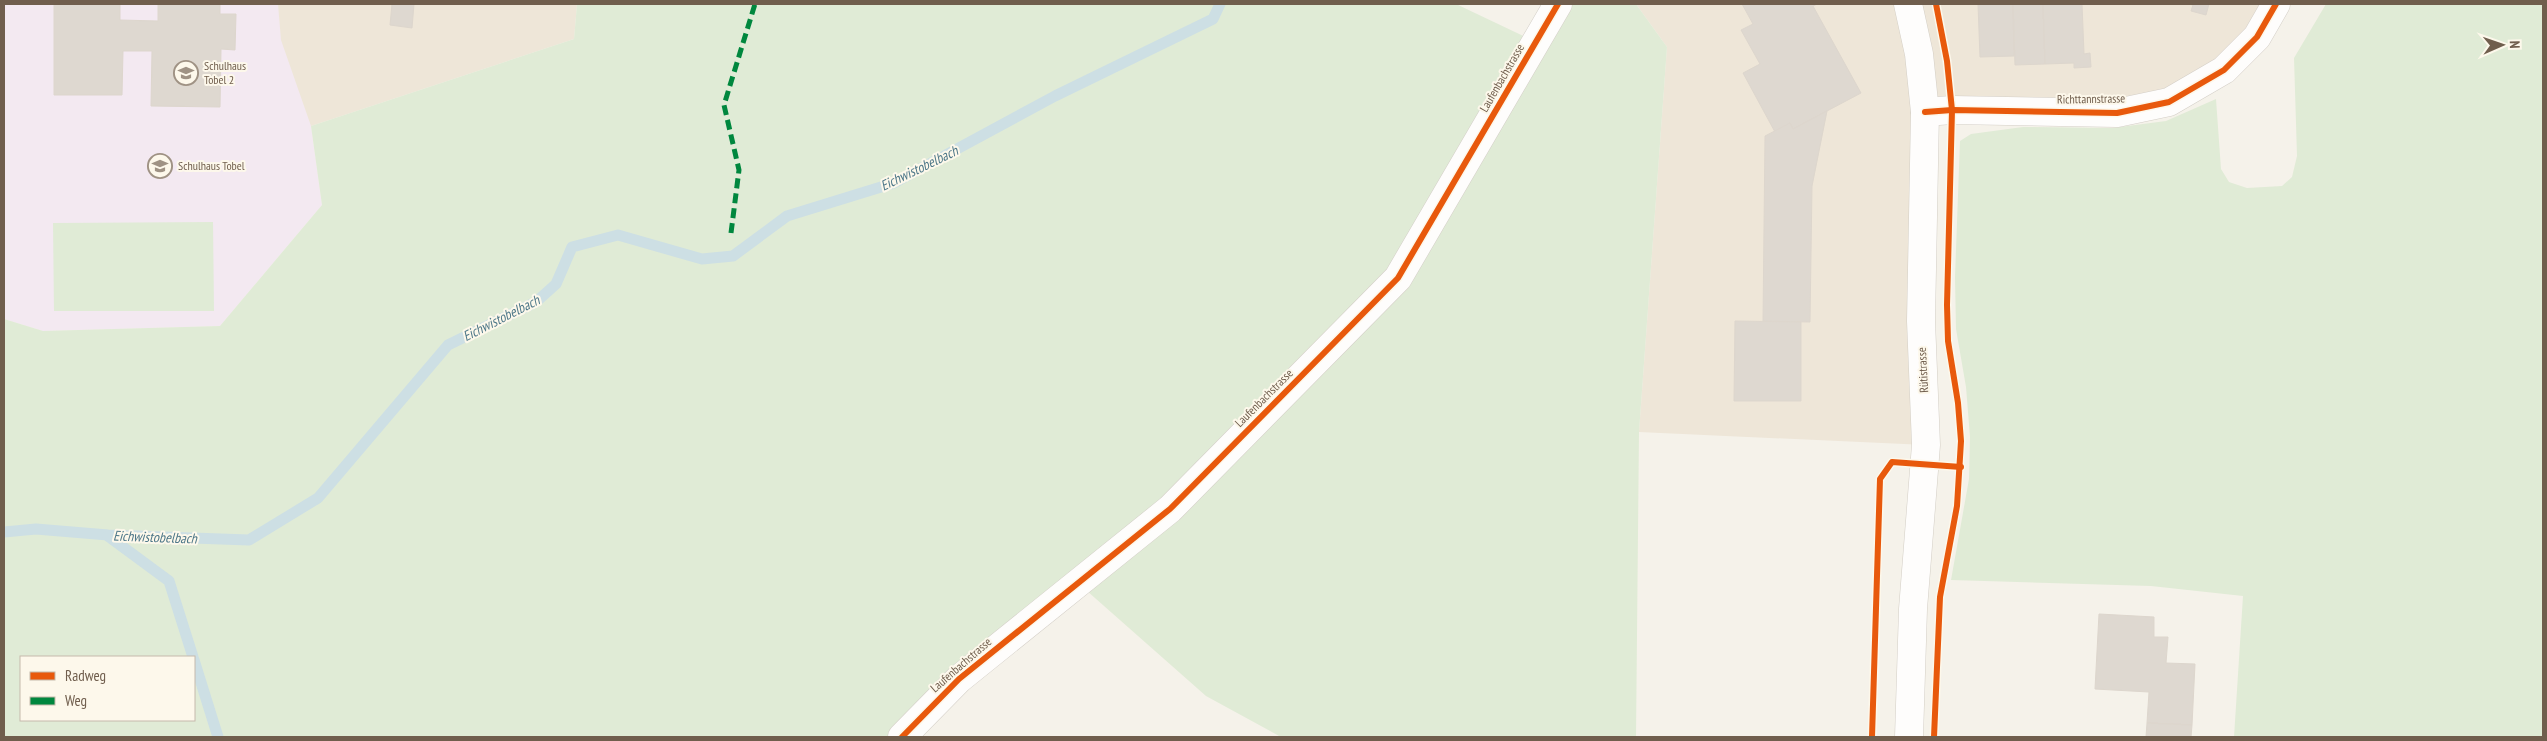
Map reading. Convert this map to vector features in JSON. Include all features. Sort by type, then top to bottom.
[{"type":"street","name":"Laufenbachstrasse","points":[[902,737],[959,679],[1170,509],[1398,278],[1558,4]]},
{"type":"street","name":"Rütistrasse","points":[[1908,4],[1919,54],[1925,112],[1921,321],[1926,445],[1913,609],[1909,737]]},
{"type":"street","name":"Richttannstrasse","points":[[1925,112],[1962,110],[2117,113],[2169,102],[2224,70],[2257,37],[2276,4]]},
{"type":"shaded area","name":"Schulhaus Tobel","points":[[4,4],[577,4],[574,39],[311,126],[4,319]]},
{"type":"shaded area","name":"Schulhaus Tobel","points":[[4,4],[278,4],[281,40],[311,126],[322,205],[220,326],[43,331],[4,319]]},
{"type":"shaded area","points":[[1636,4],[2272,4],[2224,70],[2117,113],[1925,112],[1926,445],[1639,432],[1667,47]]},
{"type":"green space","points":[[577,4],[1456,4],[1536,42],[1558,4],[1636,4],[1667,47],[1639,432],[1636,737],[1281,737],[1206,696],[1078,583],[902,737],[4,737],[4,319],[43,331],[220,326],[322,205],[311,126],[574,39]]},
{"type":"green space","points":[[2326,4],[2543,4],[2543,737],[2234,737],[2243,596],[2151,586],[1951,580],[1969,479],[1970,437],[1966,387],[1956,329],[1955,277],[1960,141],[1971,134],[2023,127],[2112,128],[2166,121],[2216,99],[2221,169],[2229,182],[2247,188],[2282,186],[2292,177],[2297,156],[2294,58]]},
{"type":"green space","points":[[213,222],[214,311],[54,311],[53,223]]},
{"type":"building","name":"Schulhaus Tobel 2","points":[[54,4],[120,4],[120,20],[158,21],[158,4],[220,4],[220,14],[236,14],[235,50],[221,49],[220,107],[151,106],[152,51],[123,51],[122,95],[54,95]]},
{"type":"building","points":[[392,4],[414,4],[412,28],[390,25]]},
{"type":"building","points":[[1742,4],[1817,4],[1813,6],[1861,93],[1793,129],[1790,123],[1775,132],[1743,73],[1760,64],[1741,30],[1753,24]]},
{"type":"building","points":[[1978,4],[2013,4],[2014,56],[1980,57]]},
{"type":"building","points":[[2013,4],[2043,4],[2045,64],[2015,65]]},
{"type":"building","points":[[2043,4],[2082,4],[2084,54],[2090,53],[2091,67],[2074,68],[2074,63],[2045,64]]},
{"type":"building","points":[[2189,4],[2209,4],[2206,15],[2191,11],[2193,5]]},
{"type":"building","points":[[1827,111],[1812,186],[1810,322],[1763,321],[1765,136],[1790,123],[1793,129]]},
{"type":"building","points":[[1735,321],[1801,322],[1801,401],[1734,401]]},
{"type":"building","points":[[2099,614],[2154,617],[2154,637],[2168,637],[2166,663],[2195,664],[2192,725],[2147,723],[2149,692],[2095,689]]},
{"type":"building","points":[[2147,723],[2192,725],[2191,737],[2146,737]]},
{"type":"waterway","name":"Eichwistobelbach","points":[[4,532],[36,529],[108,535],[249,540],[318,498],[448,345],[536,302],[556,284],[572,247],[618,235],[702,259],[733,256],[787,216],[894,183],[1055,96],[1213,19],[1220,4]]},
{"type":"waterway","points":[[108,536],[169,581],[193,656]]},
{"type":"waterway","points":[[195,663],[218,737]]},
{"type":"marked path","points":[[731,233],[739,170],[724,105],[755,4]]},
{"type":"cycle path","points":[[902,737],[959,679],[1170,509],[1398,278],[1558,4]]},
{"type":"cycle path","points":[[1934,737],[1940,597],[1957,506],[1961,441],[1958,403],[1948,341],[1947,305],[1952,110],[1947,61],[1936,4]]},
{"type":"cycle path","points":[[1925,112],[1952,110],[2117,113],[2169,102],[2224,70],[2257,37],[2276,4]]},
{"type":"cycle path","points":[[1872,737],[1880,479],[1892,462],[1961,467]]},
{"type":"place","name":"Schulhaus Tobel 2","points":[[186,73]]},
{"type":"place","name":"Schulhaus Tobel","points":[[160,166]]}]
